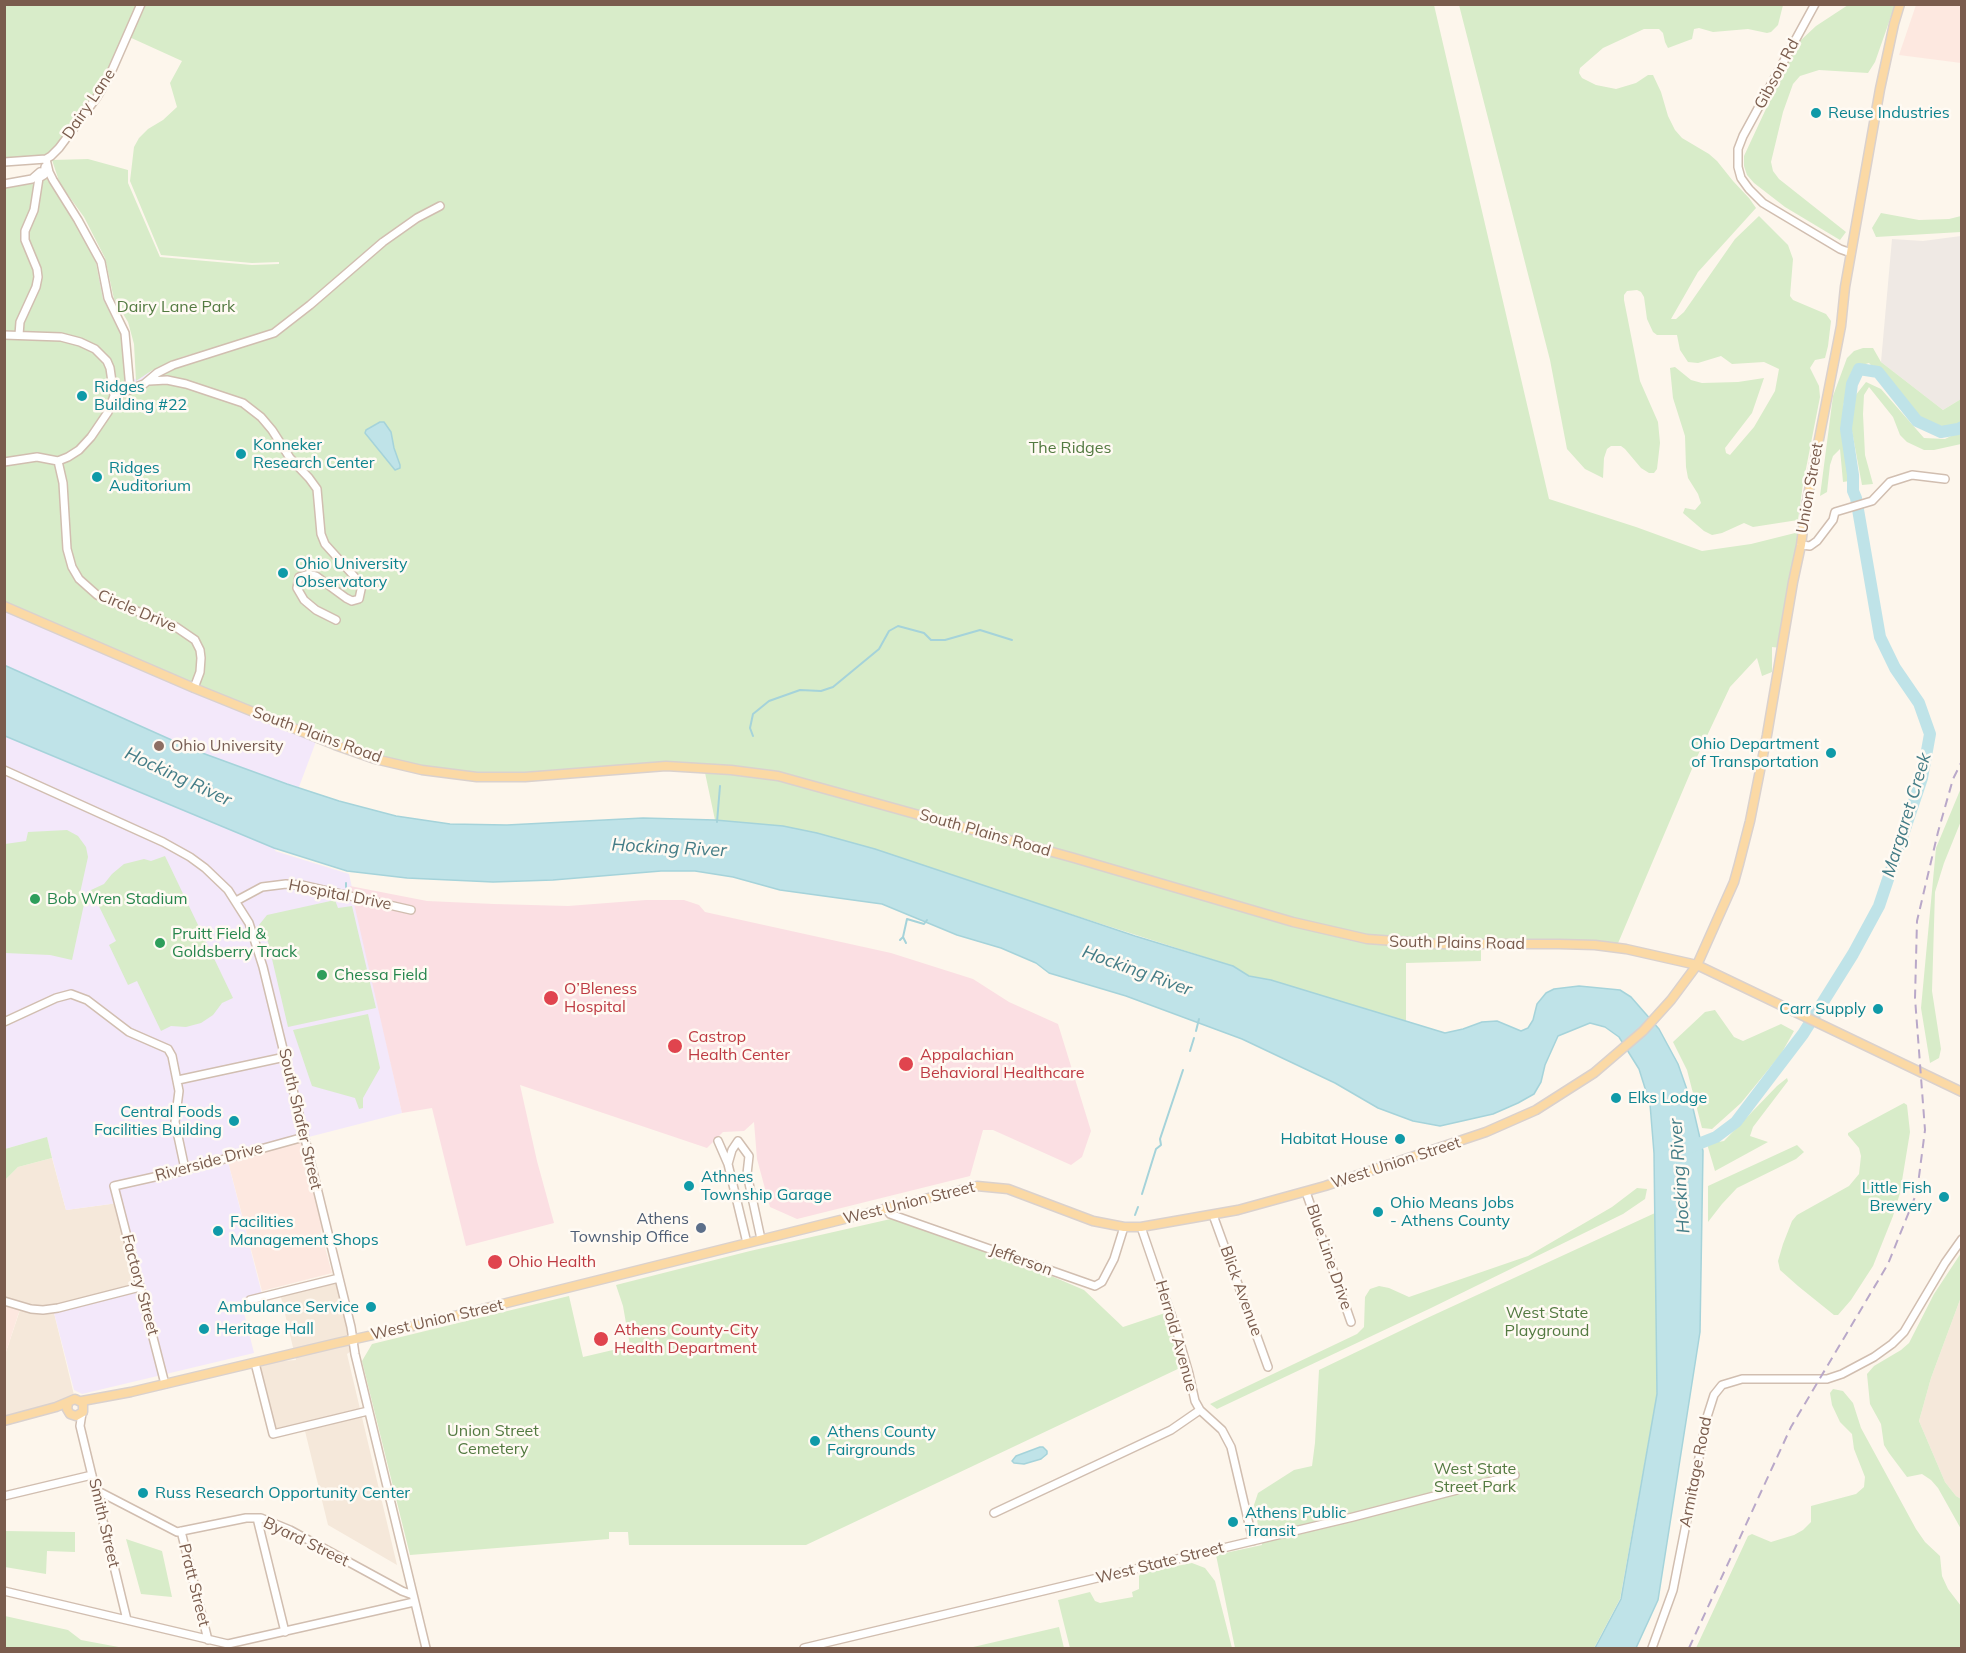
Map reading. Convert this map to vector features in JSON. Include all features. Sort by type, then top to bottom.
[{"type":"main road","name":"Union Street","points":[[1696,965],[1734,882],[1749,828],[1801,545],[1806,506],[1841,326],[1851,253],[1880,89],[1900,4]]},
{"type":"main road","name":"South Plains Road","points":[[4,606],[194,688],[335,745],[375,759],[422,770],[477,777],[525,777],[666,766],[778,776],[1074,858],[1293,922],[1367,939],[1437,944],[1594,945],[1626,949],[1696,965],[1962,1092]]},
{"type":"main road","name":"West Union Street","points":[[4,1421],[37,1413],[69,1410],[76,1416],[82,1408],[131,1392],[573,1288],[982,1185],[1008,1189],[1093,1221],[1124,1227],[1141,1227],[1261,1205],[1504,1126],[1553,1101],[1612,1060],[1643,1031],[1671,1000],[1696,965]]},
{"type":"main road","name":"West Union Street","points":[[69,1410],[75,1399],[82,1408]]},
{"type":"street","name":"Dairy Lane","points":[[4,184],[34,178],[46,159],[59,148],[99,94],[117,61],[141,4]]},
{"type":"street","name":"Gibson Rd","points":[[1815,4],[1740,144],[1738,167],[1741,178],[1762,203],[1840,249],[1851,253]]},
{"type":"street","points":[[4,162],[46,159]]},
{"type":"street","points":[[19,335],[20,322],[37,282],[37,269],[24,235],[34,210],[39,178],[44,175],[46,159]]},
{"type":"street","points":[[46,159],[53,180],[101,261],[108,298],[125,333],[130,389]]},
{"type":"street","points":[[114,396],[148,381],[157,373],[174,365],[274,333],[383,242],[417,218],[440,206]]},
{"type":"street","points":[[4,335],[71,339],[95,349],[107,361],[110,368],[114,396],[108,411],[83,446],[68,458],[58,462],[37,457],[4,462]]},
{"type":"street","points":[[148,381],[167,380],[186,384],[243,403],[261,417],[272,430],[290,458],[317,489],[321,530],[325,544],[362,585],[359,599],[352,601],[316,576],[303,574],[300,577],[297,588],[304,600],[316,610],[336,620]]},
{"type":"street","name":"Circle Drive","points":[[58,462],[63,483],[67,549],[72,567],[79,579],[97,595],[176,627],[195,640],[201,658],[200,672],[194,688]]},
{"type":"street","points":[[1801,545],[1810,546],[1817,541],[1833,520],[1835,512],[1872,501],[1890,482],[1912,475],[1945,479]]},
{"type":"street","name":"South Shafer Street","points":[[4,770],[181,852],[213,875],[236,901],[249,923],[259,949],[426,1648]]},
{"type":"street","name":"Hospital Drive","points":[[236,901],[262,887],[286,884],[311,887],[411,910]]},
{"type":"street","points":[[4,1022],[67,994],[80,996],[129,1032],[168,1049],[178,1080],[179,1098],[175,1122],[185,1169]]},
{"type":"street","points":[[178,1080],[285,1057]]},
{"type":"street","name":"Riverside Drive","points":[[114,1186],[304,1137]]},
{"type":"street","points":[[718,1141],[728,1164],[747,1243]]},
{"type":"street","points":[[728,1164],[732,1149],[738,1141],[749,1156],[747,1174],[761,1239]]},
{"type":"street","name":"Factory Street","points":[[114,1186],[165,1384]]},
{"type":"street","name":"Blue Line Drive","points":[[1306,1192],[1351,1322]]},
{"type":"street","points":[[736,1199],[751,1195]]},
{"type":"street","name":"Jefferson","points":[[885,1208],[890,1214],[1095,1286],[1102,1282],[1114,1259],[1124,1227]]},
{"type":"street","name":"Blick Avenue","points":[[1213,1215],[1268,1367]]},
{"type":"street","name":"Herrold Avenue","points":[[1141,1227],[1190,1374],[1195,1401],[1200,1410],[1222,1430],[1231,1447],[1253,1540]]},
{"type":"street","name":"Armitage Road","points":[[1652,1648],[1673,1590],[1707,1417],[1714,1395],[1722,1385],[1742,1379],[1827,1379],[1842,1374],[1874,1357],[1896,1340],[1908,1326],[1962,1239]]},
{"type":"street","points":[[247,1305],[251,1300],[339,1278]]},
{"type":"street","points":[[4,1301],[31,1309],[51,1309],[140,1287]]},
{"type":"street","points":[[255,1363],[274,1434],[368,1410]]},
{"type":"street","name":"Smith Street","points":[[82,1408],[80,1426],[127,1620]]},
{"type":"street","name":"Smith Street","points":[[69,1410],[80,1426]]},
{"type":"street","points":[[994,1513],[1171,1430],[1200,1410]]},
{"type":"street","points":[[4,1496],[92,1475]]},
{"type":"street","name":"West State Street","points":[[804,1648],[1442,1495],[1515,1475]]},
{"type":"street","points":[[96,1491],[167,1528],[181,1531]]},
{"type":"street","name":"Byard Street","points":[[181,1531],[246,1518],[257,1518],[290,1530],[414,1599]]},
{"type":"street","points":[[257,1518],[285,1632]]},
{"type":"street","name":"Pratt Street","points":[[181,1531],[208,1640]]},
{"type":"street","points":[[4,1591],[228,1644],[414,1599]]},
{"type":"shaded area","points":[[1916,5],[1961,5],[1961,63],[1899,55]]},
{"type":"shaded area","name":"Ohio University","points":[[4,188],[81,236],[120,329],[124,384],[167,364],[277,325],[433,468],[354,640],[275,851],[349,874],[402,1113],[227,1158],[262,1294],[247,1298],[243,1309],[254,1353],[82,1394],[74,1390],[53,1309],[140,1286],[118,1203],[66,1210],[47,1138],[5,1149]]},
{"type":"shaded area","points":[[1961,236],[1961,399],[1943,410],[1881,362],[1892,239],[1923,241]]},
{"type":"shaded area","points":[[350,886],[427,901],[494,904],[568,906],[646,900],[684,900],[699,905],[705,912],[891,953],[973,979],[1009,1002],[1058,1024],[1091,1131],[1082,1157],[1071,1165],[993,1130],[983,1130],[970,1176],[797,1219],[770,1207],[757,1159],[754,1122],[744,1131],[723,1132],[707,1148],[520,1085],[554,1223],[466,1246],[432,1108],[402,1113]]},
{"type":"shaded area","points":[[304,1137],[324,1219],[321,1233],[332,1273],[262,1291],[227,1158]]},
{"type":"shaded area","points":[[52,1158],[66,1210],[118,1203],[140,1287],[53,1309],[74,1395],[78,1399],[5,1421],[5,1355],[21,1307],[5,1301],[5,1180],[18,1167]]},
{"type":"shaded area","points":[[339,1278],[354,1349],[347,1354],[397,1565],[328,1525],[304,1427],[274,1434],[255,1363],[296,1360],[280,1293]]},
{"type":"shaded area","points":[[1961,1297],[1961,1499],[1945,1482],[1919,1421],[1931,1378]]},
{"type":"shaded area","points":[[5,1301],[21,1306],[5,1355]]},
{"type":"green space","name":"The Ridges","points":[[4,5],[1434,5],[1549,499],[1702,551],[1751,544],[1803,531],[1782,648],[1772,647],[1772,672],[1762,676],[1757,658],[1730,687],[1697,757],[1616,948],[1481,945],[1481,961],[1406,963],[1406,1021],[1271,980],[1249,976],[1233,966],[817,833],[783,826],[715,820],[704,768],[478,777],[375,759],[5,606],[5,188],[47,179],[75,221],[96,263],[103,299],[121,335],[125,373],[124,388],[140,386],[157,373],[263,338],[284,321],[266,333],[182,357],[151,371],[136,381],[134,344],[128,322],[114,299],[105,258],[84,217],[60,184],[52,160],[88,159],[128,170],[128,183],[160,257],[252,265],[279,264],[279,262],[252,263],[161,255],[130,181],[134,147],[139,138],[177,107],[170,83],[182,61],[127,36],[113,68],[51,156],[5,161]]},
{"type":"green space","points":[[1459,5],[1783,5],[1778,25],[1771,32],[1748,29],[1713,32],[1699,28],[1694,29],[1692,39],[1668,48],[1663,33],[1659,29],[1644,29],[1603,48],[1580,68],[1579,73],[1582,78],[1596,85],[1616,89],[1653,75],[1675,130],[1682,138],[1717,161],[1756,208],[1698,272],[1671,319],[1676,319],[1684,312],[1735,239],[1759,216],[1788,245],[1793,259],[1790,296],[1793,300],[1826,314],[1831,321],[1825,358],[1815,360],[1810,368],[1819,386],[1820,397],[1798,520],[1753,527],[1744,523],[1712,535],[1683,513],[1685,508],[1695,510],[1701,503],[1688,478],[1685,436],[1673,398],[1670,368],[1675,367],[1691,380],[1702,383],[1738,382],[1764,378],[1752,413],[1725,448],[1726,453],[1730,455],[1754,427],[1775,391],[1779,369],[1764,362],[1732,364],[1721,356],[1698,363],[1688,362],[1680,350],[1677,335],[1657,335],[1653,332],[1647,319],[1644,297],[1637,290],[1627,291],[1624,300],[1640,381],[1658,422],[1660,443],[1657,469],[1654,473],[1649,473],[1641,468],[1621,446],[1611,446],[1607,449],[1604,458],[1603,478],[1585,469],[1567,449],[1550,360]]},
{"type":"green space","points":[[1848,5],[1895,5],[1875,62],[1868,73],[1819,70],[1800,76],[1793,84],[1783,112],[1771,162],[1773,171],[1779,179],[1846,232],[1840,240],[1785,207],[1754,183],[1747,175],[1744,156],[1786,66],[1801,40],[1816,26]]},
{"type":"green space","points":[[1881,213],[1919,220],[1949,219],[1961,216],[1961,232],[1876,237],[1872,228]]},
{"type":"green space","points":[[1873,348],[1881,362],[1943,410],[1961,399],[1961,422],[1947,427],[1931,424],[1904,401],[1869,363],[1859,366],[1851,373],[1843,407],[1849,481],[1843,482],[1840,449],[1833,456],[1830,465],[1827,492],[1820,496],[1833,396],[1847,358],[1854,351]]},
{"type":"green space","points":[[1866,382],[1881,389],[1924,438],[1945,439],[1961,431],[1961,444],[1924,450],[1907,442],[1900,435],[1893,417],[1869,387],[1864,395],[1863,414],[1865,455],[1873,484],[1862,485],[1851,416],[1855,396]]},
{"type":"green space","points":[[1961,788],[1961,821],[1935,892],[1932,991],[1941,1049],[1939,1058],[1930,1063],[1921,1008],[1936,848]]},
{"type":"green space","name":"Bob Wren Stadium","points":[[67,830],[78,836],[86,847],[88,857],[80,893],[86,895],[72,960],[50,955],[5,953],[5,844],[26,841],[28,832]]},
{"type":"green space","name":"Pruitt Field & Goldsberry Track","points":[[165,856],[233,998],[222,1003],[213,1015],[201,1023],[186,1027],[171,1026],[161,1031],[137,981],[128,985],[109,945],[116,941],[91,890],[104,884],[124,864],[144,859],[151,861]]},
{"type":"green space","name":"Chessa Field","points":[[335,900],[338,908],[352,906],[376,1008],[288,1027],[268,942],[259,925],[267,915]]},
{"type":"green space","points":[[1715,1010],[1734,1037],[1743,1041],[1781,1024],[1794,1031],[1781,1054],[1741,1103],[1712,1129],[1702,1128],[1687,1070],[1673,1042],[1705,1012]]},
{"type":"green space","points":[[368,1014],[380,1068],[363,1098],[363,1108],[359,1109],[355,1098],[312,1086],[293,1030]]},
{"type":"green space","points":[[1787,1078],[1788,1081],[1753,1127],[1750,1136],[1768,1142],[1715,1171],[1707,1144],[1724,1141]]},
{"type":"green space","points":[[1904,1103],[1907,1105],[1910,1132],[1900,1193],[1893,1216],[1873,1266],[1851,1300],[1838,1315],[1834,1315],[1780,1270],[1778,1261],[1783,1244],[1792,1221],[1797,1215],[1849,1186],[1859,1174],[1861,1156],[1859,1148],[1848,1133]]},
{"type":"green space","points":[[47,1137],[52,1158],[18,1167],[5,1180],[5,1149]]},
{"type":"green space","points":[[1797,1145],[1804,1152],[1796,1159],[1737,1188],[1708,1222],[1708,1186]]},
{"type":"green space","points":[[1637,1188],[1647,1189],[1645,1199],[1623,1214],[1217,1409],[1210,1404],[1357,1334],[1364,1327],[1365,1297],[1370,1289],[1379,1286],[1389,1288],[1409,1297],[1528,1256],[1612,1207]]},
{"type":"green space","name":"West State Street Park","points":[[1655,1213],[1657,1394],[1620,1599],[1594,1648],[1235,1648],[1216,1555],[1262,1545],[1254,1505],[1258,1493],[1294,1470],[1312,1466],[1319,1370]]},
{"type":"green space","name":"Athens County Fairgrounds","points":[[895,1218],[1084,1290],[1123,1327],[1165,1313],[1182,1367],[806,1545],[629,1545],[628,1532],[609,1532],[609,1539],[410,1555],[362,1361],[372,1344],[569,1296],[583,1357],[630,1346],[623,1306],[616,1285]]},
{"type":"green space","points":[[1961,1253],[1961,1297],[1931,1378],[1919,1421],[1945,1482],[1961,1499],[1961,1529],[1931,1480],[1922,1474],[1907,1477],[1884,1445],[1881,1424],[1870,1404],[1867,1374],[1874,1366],[1909,1343],[1934,1294]]},
{"type":"green space","points":[[1833,1389],[1843,1391],[1853,1403],[1861,1428],[1916,1529],[1925,1542],[1940,1556],[1942,1576],[1948,1589],[1961,1606],[1961,1648],[1696,1648],[1748,1536],[1752,1534],[1771,1542],[1794,1535],[1811,1522],[1811,1506],[1856,1494],[1864,1487],[1865,1477],[1854,1449],[1852,1434],[1840,1422],[1832,1405],[1830,1393]]},
{"type":"green space","points":[[5,1531],[75,1532],[75,1552],[47,1551],[46,1574],[5,1567]]},
{"type":"green space","points":[[126,1539],[162,1551],[172,1597],[141,1594]]},
{"type":"green space","points":[[1192,1563],[1205,1568],[1215,1581],[1232,1648],[1070,1648],[1058,1600],[1090,1592],[1095,1601],[1100,1603],[1133,1597],[1132,1592],[1139,1589],[1141,1573]]},
{"type":"green space","points":[[5,1616],[68,1630],[81,1640],[124,1648],[5,1648]]},
{"type":"green space","points":[[1059,1627],[1064,1648],[969,1648]]},
{"type":"water","points":[[384,422],[391,432],[400,465],[400,468],[395,470],[365,433],[366,430]]},
{"type":"water","name":"Hocking River","points":[[4,665],[194,750],[339,801],[396,816],[450,824],[507,825],[643,818],[715,820],[783,826],[817,833],[875,849],[1135,936],[1233,966],[1249,976],[1271,980],[1445,1033],[1482,1022],[1497,1021],[1521,1031],[1528,1028],[1533,1020],[1537,1004],[1546,993],[1554,989],[1579,986],[1620,990],[1631,997],[1659,1029],[1678,1064],[1692,1104],[1703,1151],[1700,1332],[1658,1600],[1636,1648],[1595,1648],[1621,1599],[1657,1394],[1654,1153],[1650,1104],[1639,1069],[1619,1037],[1605,1027],[1590,1023],[1558,1036],[1545,1065],[1541,1082],[1534,1094],[1518,1103],[1493,1114],[1440,1126],[1413,1121],[1378,1108],[1335,1083],[1242,1039],[1126,996],[1049,973],[1036,963],[1001,948],[957,935],[882,904],[780,890],[733,877],[695,871],[661,871],[553,880],[493,882],[407,878],[347,871],[274,848],[5,736]]},
{"type":"water","points":[[1040,1447],[1047,1451],[1041,1459],[1024,1464],[1012,1461],[1016,1456]]},
{"type":"waterway","name":"Margaret Creek","points":[[1688,1148],[1716,1137],[1736,1122],[1803,1034],[1853,954],[1879,906],[1922,778],[1930,734],[1919,703],[1895,668],[1880,637],[1853,491],[1846,429],[1852,384],[1859,369],[1878,372],[1917,421],[1941,432],[1962,427]]},
{"type":"waterway","points":[[753,736],[750,728],[753,714],[769,701],[800,690],[821,691],[833,687],[879,649],[889,631],[898,626],[924,633],[931,640],[945,640],[980,630],[1012,640]]},
{"type":"waterway","points":[[717,822],[720,786]]},
{"type":"waterway","points":[[900,940],[903,937],[907,919],[924,924],[927,920]]},
{"type":"waterway","points":[[903,937],[906,943]]},
{"type":"waterway","points":[[1196,1031],[1199,1019]]},
{"type":"waterway","points":[[1190,1051],[1194,1038]]},
{"type":"waterway","points":[[1142,1194],[1156,1149],[1161,1145],[1160,1139],[1183,1070]]},
{"type":"waterway","points":[[1135,1215],[1138,1207]]},
{"type":"railway","points":[[1689,1648],[1791,1427],[1888,1264],[1917,1192],[1925,1130],[1915,998],[1917,921],[1938,832],[1953,779],[1962,761]]},
{"type":"place","name":"Reuse Industries","points":[[1816,113]]},
{"type":"place","name":"Ridges Building #22","points":[[82,396]]},
{"type":"place","name":"Konneker Research Center","points":[[241,454]]},
{"type":"place","name":"Ridges Auditorium","points":[[97,477]]},
{"type":"place","name":"Ohio University Observatory","points":[[283,573]]},
{"type":"place","name":"Ohio University","points":[[159,746]]},
{"type":"place","name":"Ohio Department of Transportation","points":[[1831,753]]},
{"type":"place","name":"Bob Wren Stadium","points":[[35,899]]},
{"type":"place","name":"Pruitt Field & Goldsberry Track","points":[[160,943]]},
{"type":"place","name":"Chessa Field","points":[[322,975]]},
{"type":"place","name":"O’Bleness Hospital","points":[[551,998]]},
{"type":"place","name":"Carr Supply","points":[[1878,1009]]},
{"type":"place","name":"Castrop Health Center","points":[[675,1046]]},
{"type":"place","name":"Appalachian Behavioral Healthcare","points":[[906,1064]]},
{"type":"place","name":"Elks Lodge","points":[[1616,1098]]},
{"type":"place","name":"Central Foods Facilities Building","points":[[234,1121]]},
{"type":"place","name":"Habitat House","points":[[1400,1139]]},
{"type":"place","name":"Athnes Township Garage","points":[[689,1186]]},
{"type":"place","name":"Little Fish Brewery","points":[[1944,1197]]},
{"type":"place","name":"Ohio Means Jobs - Athens County","points":[[1378,1212]]},
{"type":"place","name":"Athens Township Office","points":[[701,1228]]},
{"type":"place","name":"Facilities Management Shops","points":[[218,1231]]},
{"type":"place","name":"Ohio Health","points":[[495,1262]]},
{"type":"place","name":"Ambulance Service","points":[[371,1307]]},
{"type":"place","name":"Heritage Hall","points":[[204,1329]]},
{"type":"place","name":"Athens County-City Health Department","points":[[601,1339]]},
{"type":"place","name":"Athens County Fairgrounds","points":[[815,1441]]},
{"type":"place","name":"Russ Research Opportunity Center","points":[[143,1493]]},
{"type":"place","name":"Athens Public Transit","points":[[1233,1522]]},
{"type":"park label","name":"Dairy Lane Park","points":[[176,307]]},
{"type":"park label","name":"West State Playground","points":[[1547,1322]]},
{"type":"park label","name":"Union Street Cemetery","points":[[493,1440]]}]
